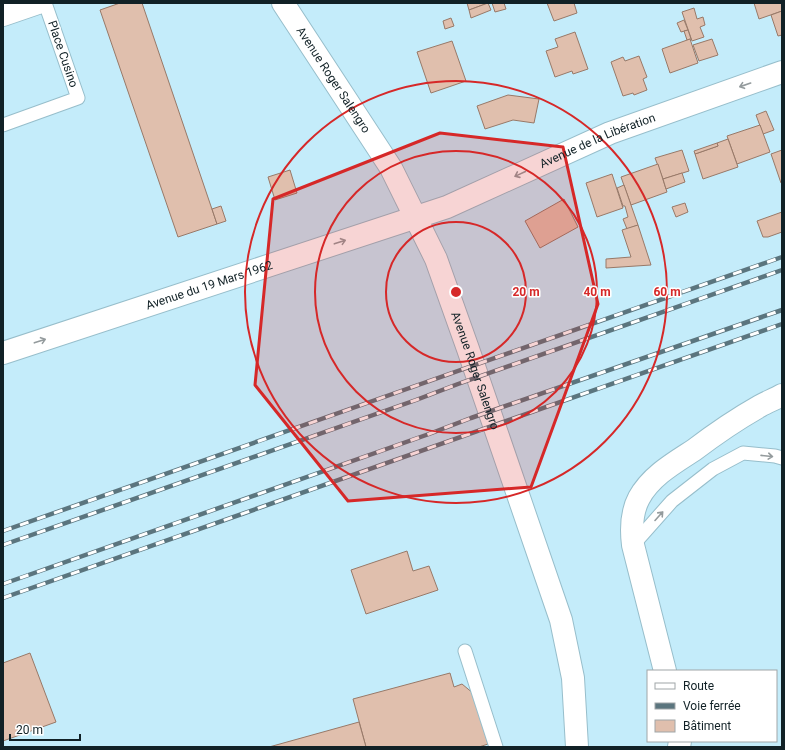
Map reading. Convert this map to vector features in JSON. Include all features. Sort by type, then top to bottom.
[{"type":"street","points":[[3,15],[38,3]]},
{"type":"street","name":"Avenue Roger Salengro","points":[[283,3],[391,168],[436,259],[561,620],[573,678],[577,747]]},
{"type":"street","name":"Avenue de la Libération","points":[[416,217],[448,207],[610,133],[782,72]]},
{"type":"street","name":"Avenue du 19 Mars 1962","points":[[3,353],[416,217]]},
{"type":"street","points":[[665,670],[633,545],[631,530],[632,517],[635,507],[649,484],[661,472],[738,418],[761,405],[782,396]]},
{"type":"lane","name":"Place Cusino","points":[[3,125],[78,98],[45,3]]},
{"type":"lane","points":[[633,545],[672,501],[713,469],[743,453],[782,458]]},
{"type":"lane","points":[[465,651],[496,747]]},
{"type":"highlighted area","points":[[440,133],[563,147],[598,304],[531,487],[348,501],[255,385],[273,199]]},
{"type":"building","points":[[120,3],[142,3],[217,224],[178,237],[100,10]]},
{"type":"building","points":[[467,3],[488,3],[469,10]]},
{"type":"building","points":[[488,3],[491,10],[471,18],[469,10]]},
{"type":"building","points":[[492,3],[504,3],[506,9],[495,12]]},
{"type":"building","points":[[547,3],[574,3],[577,13],[554,21]]},
{"type":"building","points":[[754,3],[782,3],[782,11],[759,19]]},
{"type":"building","points":[[694,8],[697,19],[703,17],[705,25],[700,27],[704,37],[692,41],[682,12]]},
{"type":"building","points":[[782,11],[782,35],[778,36],[771,15]]},
{"type":"building","points":[[451,18],[454,26],[445,29],[443,21]]},
{"type":"building","points":[[684,20],[688,30],[681,32],[677,23]]},
{"type":"building","points":[[688,30],[691,39],[687,40],[684,31]]},
{"type":"building","points":[[575,32],[588,69],[573,74],[572,71],[555,77],[546,51],[558,47],[555,39]]},
{"type":"building","points":[[690,39],[698,63],[670,73],[662,49]]},
{"type":"building","points":[[712,39],[718,55],[699,61],[693,45]]},
{"type":"building","points":[[452,41],[466,81],[431,93],[417,52]]},
{"type":"building","points":[[639,56],[647,77],[643,79],[647,90],[634,95],[633,93],[623,96],[611,62],[623,57],[625,61]]},
{"type":"building","points":[[508,95],[539,99],[534,123],[513,120],[485,129],[477,106]]},
{"type":"building","points":[[766,111],[774,130],[763,134],[756,115]]},
{"type":"building","points":[[760,125],[770,152],[737,164],[727,136]]},
{"type":"building","points":[[728,139],[738,167],[703,179],[695,154],[718,146],[717,143]]},
{"type":"building","points":[[717,143],[718,146],[695,154],[694,151]]},
{"type":"building","points":[[682,150],[689,171],[663,179],[655,158]]},
{"type":"building","points":[[782,150],[782,182],[781,183],[771,154]]},
{"type":"building","points":[[658,164],[667,192],[631,205],[621,177]]},
{"type":"building","points":[[290,170],[297,193],[275,200],[268,177]]},
{"type":"building","points":[[682,173],[685,182],[666,189],[663,179]]},
{"type":"building","points":[[612,174],[623,208],[597,217],[586,183]]},
{"type":"building","points":[[624,185],[638,225],[627,229],[623,219],[628,217],[617,188]]},
{"type":"building","points":[[564,199],[578,227],[540,248],[525,221]]},
{"type":"building","points":[[685,203],[688,212],[676,217],[672,207]]},
{"type":"building","points":[[221,206],[226,221],[217,224],[212,209]]},
{"type":"building","points":[[782,212],[782,232],[768,237],[763,237],[757,221]]},
{"type":"building","points":[[638,225],[651,265],[606,268],[606,259],[631,257],[622,230]]},
{"type":"building","points":[[407,551],[413,571],[429,566],[438,590],[366,614],[351,570]]},
{"type":"building","points":[[30,653],[56,722],[3,741],[3,663]]},
{"type":"building","points":[[450,673],[454,687],[462,684],[474,694],[488,744],[479,747],[366,747],[353,699]]},
{"type":"building","points":[[359,722],[366,747],[269,747]]},
{"type":"railway","points":[[3,531],[782,257]]},
{"type":"railway","points":[[3,545],[782,270]]},
{"type":"railway","points":[[3,584],[471,418],[782,310]]},
{"type":"railway","points":[[3,598],[782,324]]}]
